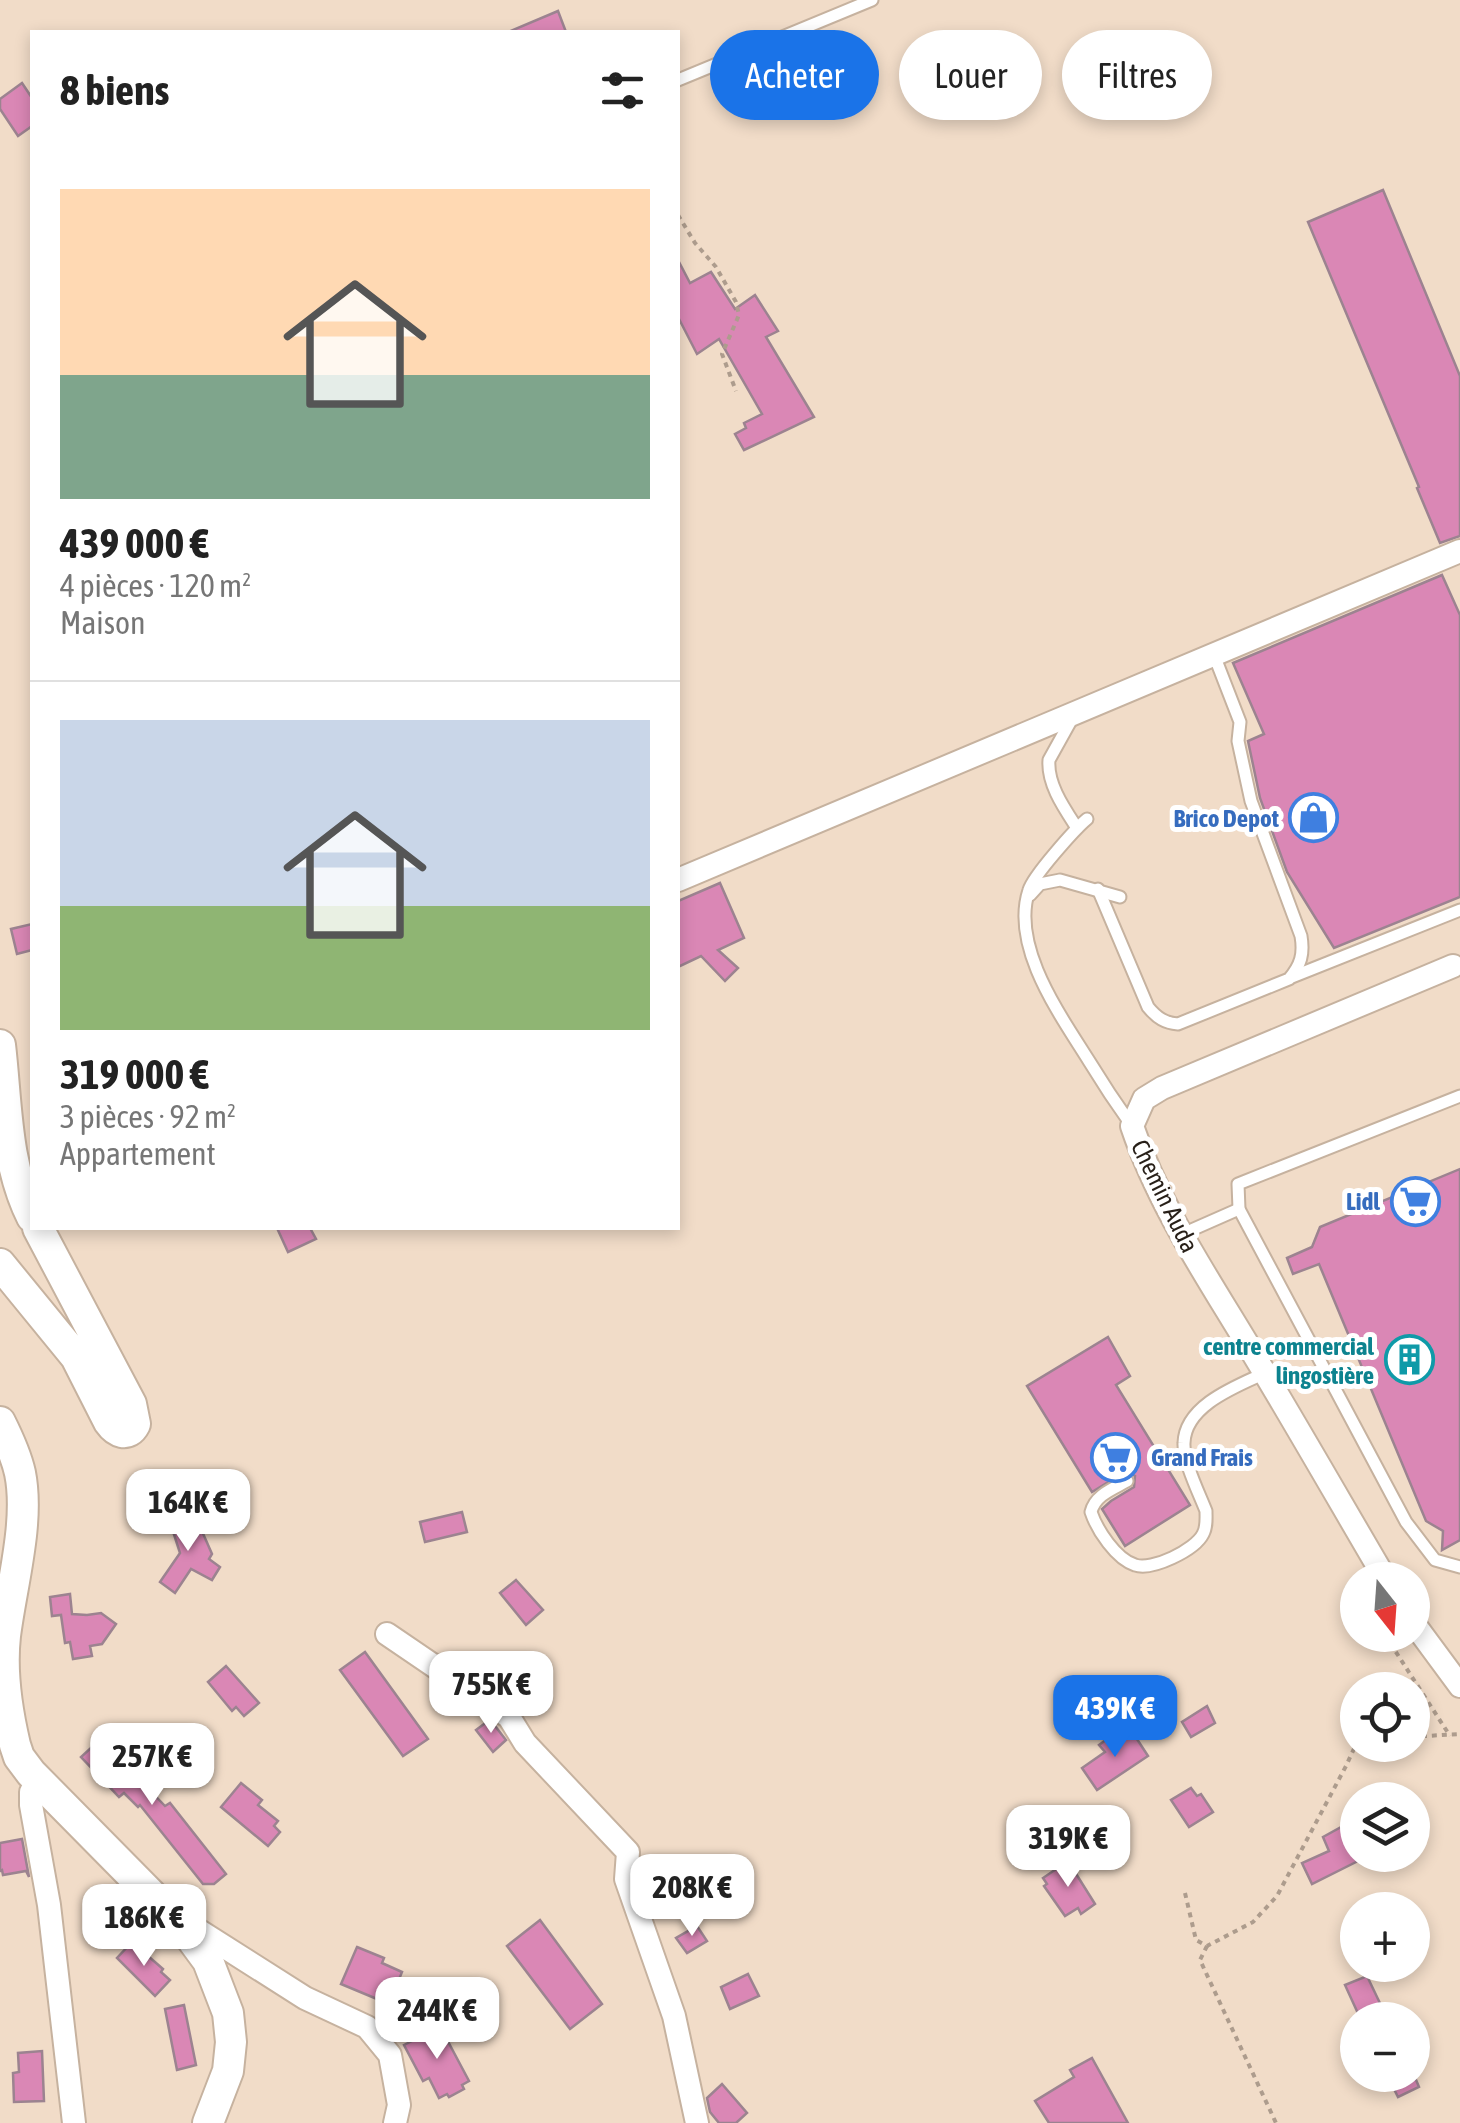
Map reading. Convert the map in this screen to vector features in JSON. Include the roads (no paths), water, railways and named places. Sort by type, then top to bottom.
[{"type":"street","points":[[680,879],[1460,551]]},
{"type":"street","name":"Chemin Auda","points":[[1375,1562],[1180,1235],[1132,1126],[1144,1099],[1162,1088],[1453,966]]},
{"type":"street","points":[[0,1045],[8,1138],[15,1173],[30,1213]]},
{"type":"street","points":[[0,1264],[76,1357],[116,1431],[130,1431],[136,1424],[131,1404],[39,1230]]},
{"type":"street","points":[[0,1422],[16,1459],[22,1489],[15,1576],[4,1638],[4,1676],[15,1746],[38,1780],[183,1927],[208,1961],[228,2013],[230,2042],[228,2071],[208,2123]]},
{"type":"street","points":[[387,1634],[509,1717],[525,1743],[628,1852],[626,1880],[674,2016],[697,2123]]},
{"type":"street","points":[[1430,1645],[1460,1686]]},
{"type":"street","points":[[38,1780],[31,1792],[32,1805],[49,1904],[74,2123]]},
{"type":"street","points":[[183,1927],[198,1930],[305,1998],[367,2027],[390,2056],[400,2105],[395,2123]]},
{"type":"lane","points":[[680,79],[872,0]]},
{"type":"lane","points":[[1214,655],[1240,722],[1238,741],[1250,801],[1304,948],[1289,979]]},
{"type":"lane","points":[[1075,714],[1048,768],[1077,828]]},
{"type":"lane","points":[[1088,818],[1030,885],[1026,922],[1042,982],[1074,1040],[1132,1126]]},
{"type":"lane","points":[[1027,898],[1040,884],[1054,880],[1120,897]]},
{"type":"lane","points":[[1098,889],[1148,1007],[1162,1020],[1178,1024],[1460,910]]},
{"type":"lane","points":[[1460,1096],[1238,1184],[1239,1210],[1406,1522],[1436,1560],[1460,1568]]},
{"type":"lane","points":[[1180,1235],[1239,1210]]},
{"type":"lane","points":[[1128,1481],[1100,1496],[1091,1512],[1120,1556],[1131,1565],[1144,1567],[1196,1544],[1203,1534],[1206,1511],[1184,1448],[1187,1429],[1208,1403],[1265,1374]]},
{"type":"place","name":"Brico Depot","points":[[1314,818]]},
{"type":"place","name":"Lidl","points":[[1415,1201]]},
{"type":"place","name":"centre commercial lingostière","points":[[1409,1360]]},
{"type":"place","name":"Grand Frais","points":[[1116,1457]]}]
